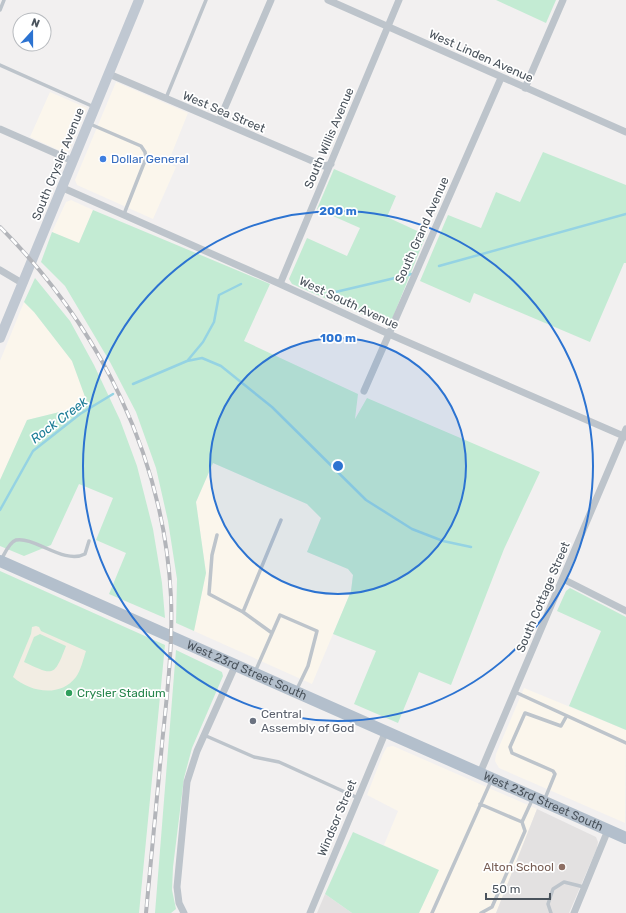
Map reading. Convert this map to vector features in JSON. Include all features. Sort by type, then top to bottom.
[{"type":"main road","name":"South Crysler Avenue","points":[[0,338],[3,321],[22,283],[139,0]]},
{"type":"main road","name":"West 23rd Street South","points":[[0,561],[236,664],[626,838]]},
{"type":"street","points":[[219,121],[270,0]]},
{"type":"street","name":"West Linden Avenue","points":[[328,0],[501,78],[626,132]]},
{"type":"street","name":"South Willis Avenue","points":[[280,284],[399,0]]},
{"type":"street","points":[[525,88],[563,0]]},
{"type":"street","name":"West Sea Street","points":[[109,74],[324,166],[331,164]]},
{"type":"street","name":"South Grand Avenue","points":[[364,391],[501,78]]},
{"type":"street","points":[[0,129],[73,161]]},
{"type":"street","name":"West South Avenue","points":[[62,188],[280,284],[389,334],[625,434]]},
{"type":"street","points":[[0,270],[22,283]]},
{"type":"street","name":"South Cottage Street","points":[[480,773],[625,434]]},
{"type":"street","points":[[563,579],[626,611]]},
{"type":"street","points":[[184,913],[179,903],[177,887],[186,786],[204,735],[236,664]]},
{"type":"street","name":"Windsor Street","points":[[310,913],[386,731]]},
{"type":"street","points":[[574,913],[608,830]]},
{"type":"lane","points":[[166,98],[206,0]]},
{"type":"lane","points":[[0,10],[2,1]]},
{"type":"lane","points":[[0,65],[95,107]]},
{"type":"lane","points":[[89,123],[141,146],[145,152],[146,158],[123,215]]},
{"type":"lane","points":[[243,612],[281,520]]},
{"type":"lane","points":[[217,535],[212,555],[209,594],[243,612],[272,633]]},
{"type":"lane","points":[[0,561],[12,543],[16,540],[25,541],[74,557],[85,554],[89,541]]},
{"type":"lane","points":[[255,673],[280,615],[317,630],[308,666],[296,691]]},
{"type":"lane","points":[[514,692],[566,717],[626,743]]},
{"type":"lane","points":[[522,822],[555,774],[553,771],[512,753],[510,747],[525,713],[561,726],[566,717]]},
{"type":"lane","points":[[204,735],[254,757],[279,762],[358,798]]},
{"type":"lane","points":[[432,913],[492,778]]},
{"type":"lane","points":[[480,804],[522,822],[525,831],[492,907],[481,913]]},
{"type":"lane","points":[[551,913],[548,904],[553,889],[564,882],[584,887]]},
{"type":"shaded area","points":[[116,82],[188,113],[168,163],[176,167],[153,219],[77,185],[75,180]]},
{"type":"shaded area","points":[[50,92],[87,108],[69,151],[65,153],[30,137]]},
{"type":"shaded area","points":[[71,200],[93,210],[79,244],[52,232],[66,202]]},
{"type":"shaded area","points":[[24,302],[34,312],[72,361],[88,405],[27,420],[0,480],[0,361]]},
{"type":"shaded area","points":[[213,463],[307,504],[321,518],[307,552],[348,569],[353,575],[351,591],[312,684],[194,631],[206,573],[196,502]]},
{"type":"shaded area","points":[[524,688],[626,730],[625,823],[499,768],[495,761],[496,754]]},
{"type":"shaded area","points":[[393,746],[537,809],[496,913],[419,913],[438,870],[384,845],[398,811],[367,795],[383,754],[387,747]]},
{"type":"shaded area","points":[[537,809],[596,837],[598,842],[597,848],[569,913],[496,913]]},
{"type":"shaded area","points":[[325,894],[352,913],[317,913]]},
{"type":"green space","points":[[496,0],[556,0],[546,23]]},
{"type":"green space","points":[[543,152],[626,185],[626,263],[624,263],[590,342],[474,293],[470,303],[420,281],[448,215],[481,228],[496,192],[520,202]]},
{"type":"green space","points":[[334,169],[396,196],[387,217],[426,235],[391,322],[387,325],[292,284],[289,279],[307,238],[347,256],[360,228],[317,209]]},
{"type":"green space","points":[[93,210],[270,284],[244,341],[358,394],[355,419],[367,398],[540,472],[504,549],[451,685],[419,672],[398,723],[354,704],[376,651],[333,634],[351,591],[353,575],[348,569],[307,552],[321,518],[307,504],[213,463],[196,502],[206,573],[194,631],[176,623],[177,579],[168,521],[156,468],[136,412],[110,362],[65,286],[41,262],[52,232],[79,243]]},
{"type":"green space","points":[[35,278],[70,321],[94,365],[120,420],[137,466],[153,529],[162,583],[165,618],[109,594],[126,553],[96,540],[113,498],[79,484],[51,545],[24,556],[0,546],[0,480],[27,420],[88,405],[72,361],[34,312],[24,302]]},
{"type":"green space","points":[[0,571],[165,645],[139,913],[0,913]]},
{"type":"green space","points":[[570,588],[626,617],[626,730],[569,706],[601,631],[557,611],[566,591]]},
{"type":"green space","points":[[176,650],[222,672],[223,676],[192,748],[184,778],[173,867],[172,890],[176,909],[171,913],[155,913]]},
{"type":"green space","points":[[353,832],[439,870],[419,913],[352,913],[325,894]]},
{"type":"sand","points":[[32,627],[39,627],[41,631],[86,651],[78,674],[69,684],[62,688],[54,690],[36,689],[13,677],[31,634]],"holes":[[[40,634],[66,646],[59,664],[52,671],[42,670],[24,662],[34,637]]]},
{"type":"waterway","points":[[439,266],[626,214]]},
{"type":"waterway","points":[[327,294],[412,274]]},
{"type":"waterway","points":[[188,360],[203,342],[214,322],[219,295],[241,284]]},
{"type":"waterway","points":[[133,384],[187,361],[202,358],[221,366],[272,407],[366,500],[412,529],[443,541],[471,547]]},
{"type":"waterway","name":"Rock Creek","points":[[0,510],[33,451],[80,414],[113,394]]},
{"type":"railway","points":[[0,227],[35,266],[68,307],[96,350],[120,396],[140,444],[155,494],[166,545],[171,597],[171,634],[168,689],[146,913]]},
{"type":"place","name":"Dollar General","points":[[103,159]]},
{"type":"place","name":"Crysler Stadium","points":[[69,693]]},
{"type":"place","name":"Central Assembly of God","points":[[253,721]]},
{"type":"place","name":"Alton School","points":[[562,867]]}]
